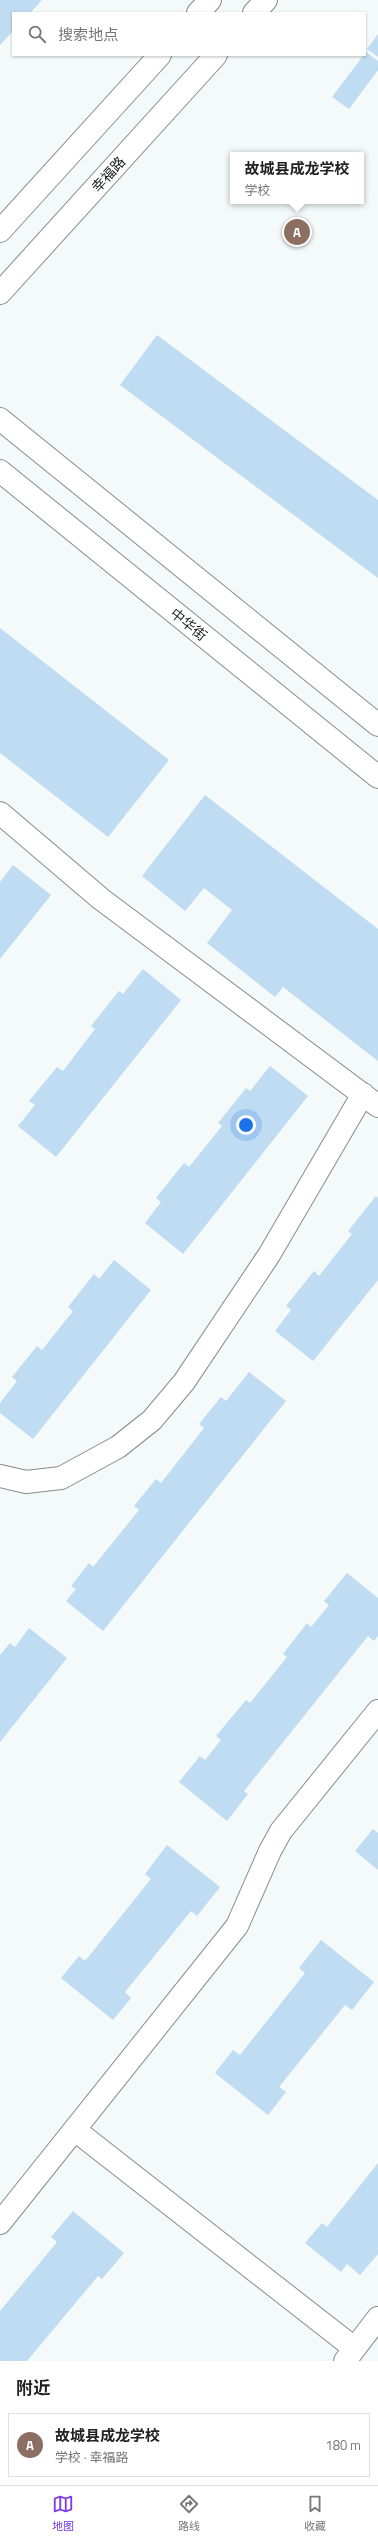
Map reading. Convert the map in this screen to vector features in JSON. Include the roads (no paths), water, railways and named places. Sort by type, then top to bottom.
[{"type":"main road","points":[[199,12],[210,0]]},
{"type":"main road","points":[[255,12],[266,0]]},
{"type":"main road","points":[[0,231],[159,56]]},
{"type":"main road","name":"幸福路","points":[[0,293],[215,56]]},
{"type":"main road","points":[[0,419],[378,725]]},
{"type":"main road","name":"中华街","points":[[0,471],[378,777]]},
{"type":"main road","points":[[0,1476],[26,1482],[61,1478],[118,1447],[152,1420],[184,1382],[370,1100],[101,899],[2,818]]},
{"type":"main road","points":[[0,2223],[237,1926],[270,1851],[281,1831],[378,1711]]},
{"type":"main road","points":[[74,2130],[349,2355],[378,2318]]},
{"type":"place","name":"故城县成龙学校","points":[[297,232]]}]
